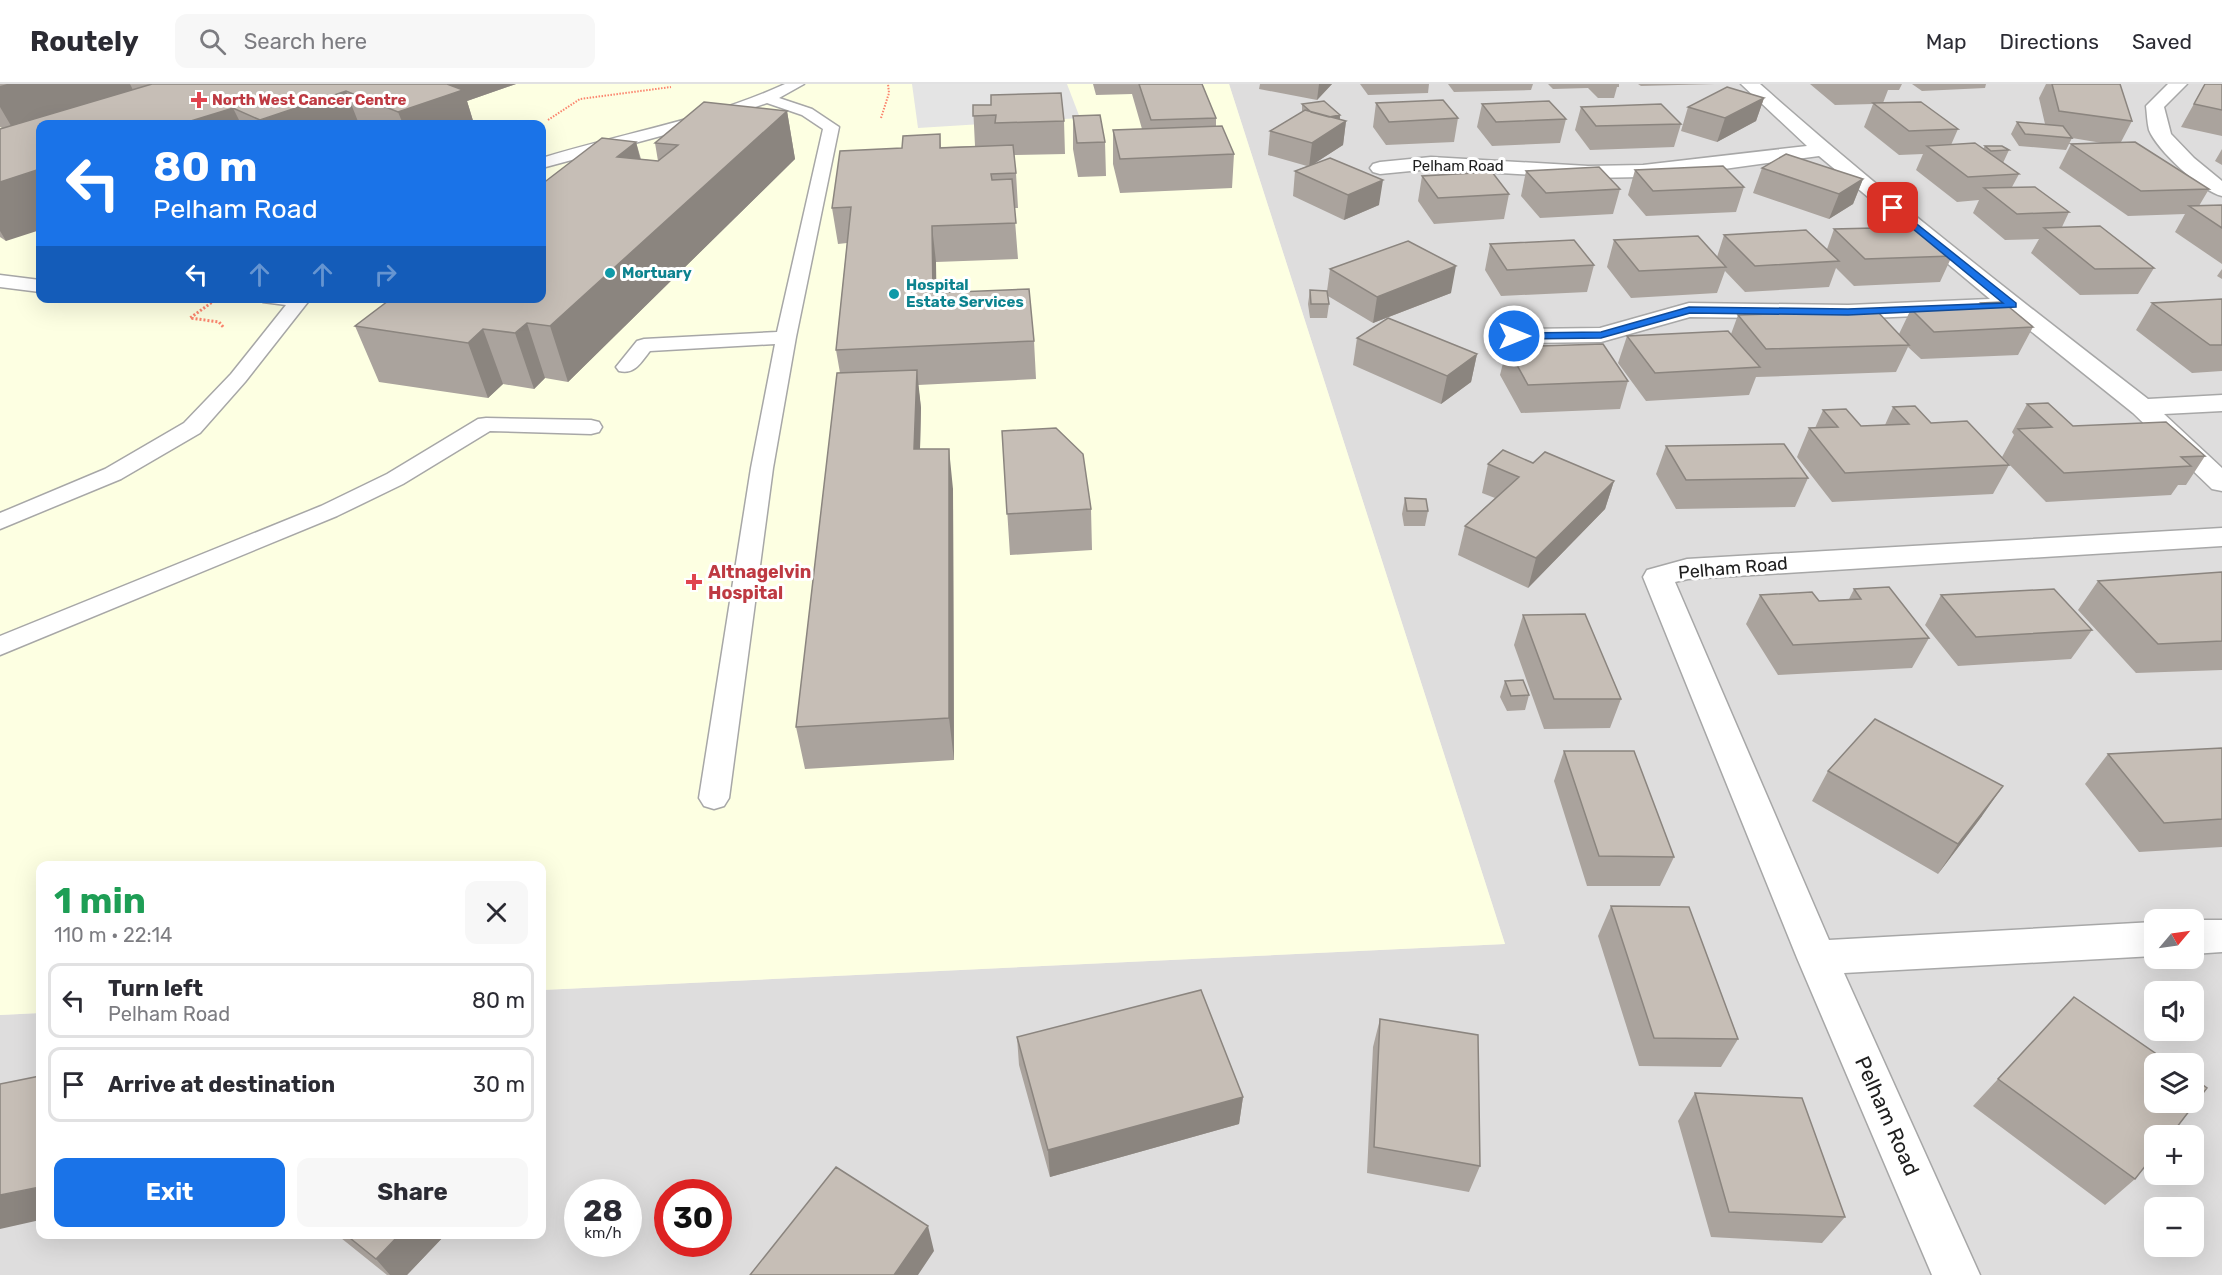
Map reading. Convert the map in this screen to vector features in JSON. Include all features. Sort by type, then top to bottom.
[{"type":"street","points":[[1750,84],[1823,150],[2012,305],[2142,407],[2222,483]]},
{"type":"street","points":[[2178,84],[2155,106],[2159,131],[2210,182],[2222,190]]},
{"type":"street","name":"Pelham Road","points":[[1380,168],[1431,163],[1588,172],[1644,171],[1823,150]]},
{"type":"street","points":[[1514,336],[1601,335],[1689,310],[1848,312],[2012,305]]},
{"type":"street","points":[[2142,407],[2222,403]]},
{"type":"street","name":"Pelham Road","points":[[1956,1275],[1816,958],[1658,577],[1687,569],[2222,537]]},
{"type":"street","points":[[2204,937],[2222,936]]},
{"type":"street","points":[[1816,958],[2144,940]]},
{"type":"lane","points":[[546,162],[769,99],[797,84]]},
{"type":"lane","points":[[714,798],[762,468],[786,337],[831,127],[807,112],[769,99]]},
{"type":"lane","points":[[0,281],[36,286]]},
{"type":"lane","points":[[0,522],[113,474],[192,428],[238,378],[298,303]]},
{"type":"lane","points":[[626,367],[644,345],[786,337]]},
{"type":"lane","points":[[0,646],[328,511],[395,479],[486,424],[591,427]]},
{"type":"path","points":[[881,118],[889,93],[888,84]]},
{"type":"shaded area","name":"Altnagelvin Hospital","points":[[0,84],[1229,84],[1505,944],[546,990],[546,861],[36,861],[36,1013],[0,1015]]},
{"type":"shaded area","points":[[912,84],[1067,84],[1080,118],[918,128]]},
{"type":"shaded area","points":[[1229,84],[2222,84],[2222,1275],[0,1275],[0,1015],[36,1013],[36,1239],[546,1239],[546,990],[1505,944]]},
{"type":"building","points":[[152,84],[447,84],[463,90],[398,112],[346,91],[260,120],[233,108],[194,120],[36,120],[36,170],[0,182],[0,129]]},
{"type":"building","points":[[1139,84],[1202,84],[1216,118],[1151,120]]},
{"type":"building","points":[[2052,84],[2120,84],[2132,121],[2059,111]]},
{"type":"building","points":[[2205,84],[2222,84],[2222,110],[2194,104]]},
{"type":"building","points":[[1727,87],[1764,98],[1725,118],[1688,107]]},
{"type":"building","points":[[1061,93],[1064,121],[995,123],[996,115],[973,116],[973,105],[991,105],[991,95]]},
{"type":"building","points":[[1443,100],[1458,118],[1389,122],[1376,103]]},
{"type":"building","points":[[1324,101],[1340,115],[1329,117],[1311,112],[1302,104]]},
{"type":"building","points":[[1549,101],[1566,119],[1496,122],[1482,104]]},
{"type":"building","points":[[704,102],[787,111],[550,326],[527,323],[515,333],[483,329],[468,343],[355,326],[385,303],[546,303],[546,181],[602,138],[636,142],[617,157],[658,161],[678,145],[655,143]]},
{"type":"building","points":[[1921,102],[1958,129],[1909,131],[1873,103]]},
{"type":"building","points":[[1661,104],[1681,124],[1596,126],[1581,107]]},
{"type":"building","points":[[1305,110],[1346,121],[1312,143],[1270,131]]},
{"type":"building","points":[[1100,115],[1105,142],[1077,143],[1073,116]]},
{"type":"building","points":[[2017,122],[2063,126],[2072,138],[2025,134]]},
{"type":"building","points":[[1222,126],[1234,154],[1120,159],[1113,130]]},
{"type":"building","name":"Hospital Estate Services","points":[[940,134],[940,148],[1013,145],[1016,173],[991,174],[992,180],[1012,179],[1016,223],[932,226],[933,293],[1029,289],[1034,341],[836,350],[851,207],[832,208],[840,151],[902,148],[903,136]]},
{"type":"building","points":[[2135,142],[2209,189],[2141,191],[2071,144]]},
{"type":"building","points":[[1975,143],[2019,174],[1968,177],[1927,146]]},
{"type":"building","points":[[1985,146],[2002,146],[2009,150],[1991,151]]},
{"type":"building","points":[[1786,154],[1863,179],[1839,194],[1762,168]]},
{"type":"building","points":[[1330,158],[1383,180],[1348,195],[1295,171]]},
{"type":"building","points":[[1723,166],[1744,187],[1653,191],[1635,170]]},
{"type":"building","points":[[1599,167],[1620,189],[1546,193],[1526,171]]},
{"type":"building","points":[[1492,172],[1509,194],[1438,198],[1422,176]]},
{"type":"building","points":[[2035,187],[2069,212],[2017,214],[1984,188]]},
{"type":"building","points":[[2222,205],[2222,228],[2189,206]]},
{"type":"building","points":[[2100,226],[2154,268],[2095,269],[2044,228]]},
{"type":"building","points":[[1918,227],[1952,256],[1865,259],[1834,229]]},
{"type":"building","points":[[1806,230],[1839,261],[1755,266],[1724,235]]},
{"type":"building","points":[[1698,236],[1726,267],[1639,271],[1614,240]]},
{"type":"building","points":[[1574,240],[1594,265],[1507,270],[1490,244]]},
{"type":"building","points":[[1408,241],[1456,266],[1377,297],[1330,269]]},
{"type":"building","points":[[1310,290],[1327,291],[1329,304],[1311,304]]},
{"type":"building","points":[[2222,299],[2222,345],[2210,345],[2152,303]]},
{"type":"building","points":[[2003,302],[2033,327],[1934,332],[1911,309],[1985,306],[1981,303]]},
{"type":"building","points":[[1877,311],[1909,345],[1766,349],[1738,315]]},
{"type":"building","points":[[1388,318],[1477,354],[1447,376],[1357,338]]},
{"type":"building","points":[[1728,331],[1760,367],[1655,373],[1627,336]]},
{"type":"building","points":[[1603,344],[1628,381],[1528,385],[1507,347]]},
{"type":"building","points":[[917,370],[914,449],[949,449],[949,718],[796,727],[837,373]]},
{"type":"building","points":[[2048,403],[2073,426],[2166,422],[2205,456],[2181,457],[2191,466],[2064,473],[2018,429],[2052,427],[2027,404]]},
{"type":"building","points":[[1915,406],[1931,423],[1967,421],[2009,465],[1845,473],[1809,428],[1838,427],[1823,410],[1846,409],[1861,426],[1909,424],[1893,407]]},
{"type":"building","points":[[1056,428],[1083,454],[1091,509],[1007,514],[1002,431]]},
{"type":"building","points":[[1784,444],[1808,478],[1686,480],[1666,446]]},
{"type":"building","points":[[1503,450],[1533,463],[1545,452],[1614,481],[1536,558],[1465,526],[1519,477],[1488,464]]},
{"type":"building","points":[[1405,498],[1426,499],[1428,511],[1407,511]]},
{"type":"building","points":[[2222,572],[2222,641],[2158,644],[2098,581]]},
{"type":"building","points":[[1889,587],[1929,638],[1793,645],[1760,595],[1812,592],[1819,601],[1861,599],[1854,589]]},
{"type":"building","points":[[2054,589],[2092,630],[1976,637],[1941,595]]},
{"type":"building","points":[[1585,614],[1621,699],[1554,699],[1523,615]]},
{"type":"building","points":[[1523,680],[1529,695],[1511,696],[1505,681]]},
{"type":"building","points":[[1875,719],[2003,786],[1958,844],[1828,771]]},
{"type":"building","points":[[2222,748],[2222,819],[2164,823],[2108,754]]},
{"type":"building","points":[[1564,751],[1634,751],[1674,857],[1599,856]]},
{"type":"building","points":[[1611,906],[1689,907],[1738,1039],[1654,1038]]},
{"type":"building","points":[[1201,990],[1243,1097],[1048,1150],[1017,1037]]},
{"type":"building","points":[[2074,997],[2155,1053],[2144,1053],[2144,1113],[2188,1113],[2178,1125],[2144,1125],[2144,1168],[2135,1179],[1998,1079]]},
{"type":"building","points":[[1380,1019],[1478,1035],[1480,1166],[1374,1147]]},
{"type":"building","points":[[36,1077],[36,1188],[0,1195],[0,1084]]},
{"type":"building","points":[[1695,1093],[1802,1098],[1845,1217],[1729,1212]]},
{"type":"building","points":[[836,1167],[928,1226],[894,1275],[750,1275]]},
{"type":"building","points":[[351,1239],[395,1239],[376,1259]]},
{"type":"place","name":"North West Cancer Centre","points":[[199,100]]},
{"type":"place","name":"Mortuary","points":[[610,273]]},
{"type":"place","name":"Hospital Estate Services","points":[[894,294]]},
{"type":"place","name":"Altnagelvin Hospital","points":[[694,582]]},
{"type":"route","points":[[1514,336],[1601,335],[1689,310],[1848,312],[2012,305],[1893,208]]}]
